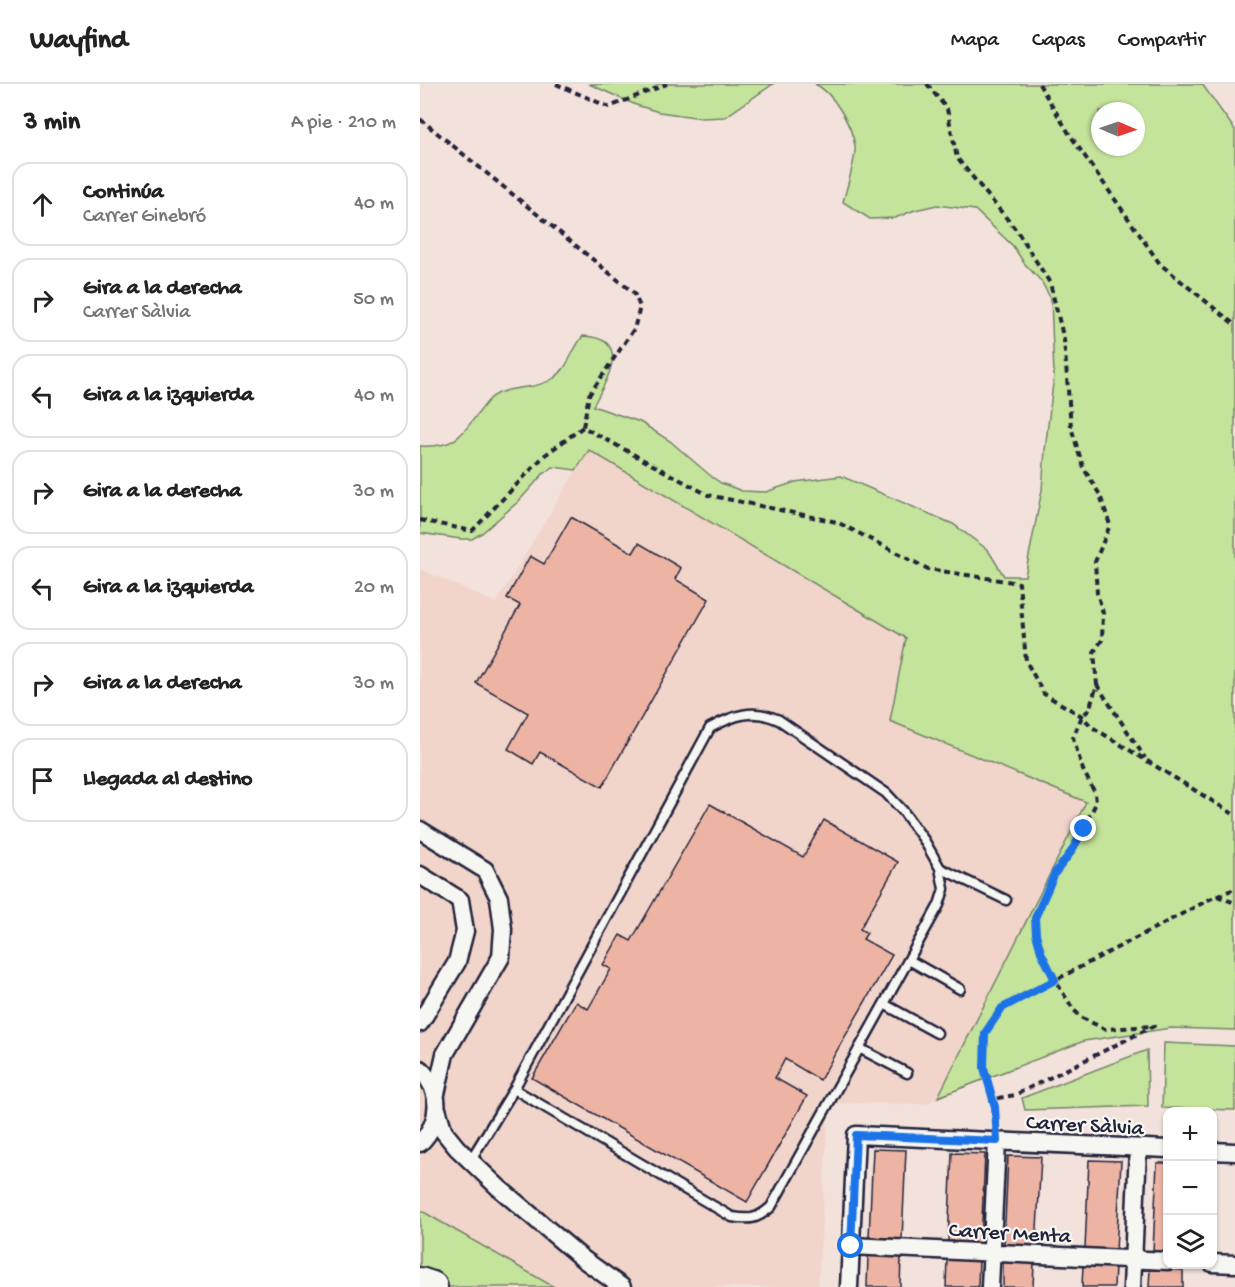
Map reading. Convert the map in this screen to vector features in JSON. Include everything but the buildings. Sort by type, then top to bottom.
[{"type":"highway","points":[[420,1282],[432,1287]]},
{"type":"street","points":[[420,830],[485,870],[499,898],[503,929],[501,957],[445,1054],[431,1131],[421,1143]]},
{"type":"street","points":[[420,875],[460,900],[465,931],[457,962],[420,1023]]},
{"type":"street","points":[[420,1069],[433,1085],[444,1132],[457,1148],[583,1259],[622,1287]]},
{"type":"street","name":"Carrer Sàlvia","points":[[851,1246],[856,1135],[1163,1149]]},
{"type":"street","points":[[990,1287],[997,1141]]},
{"type":"street","points":[[421,1143],[440,1143],[457,1148]]},
{"type":"street","points":[[1132,1287],[1138,1148]]},
{"type":"street","points":[[1217,1151],[1235,1152]]},
{"type":"street","points":[[849,1287],[851,1246]]},
{"type":"street","name":"Carrer Menta","points":[[851,1246],[1163,1261]]},
{"type":"street","points":[[1217,1263],[1235,1264]]},
{"type":"lane","points":[[470,1161],[514,1089],[710,728],[738,715],[766,714],[778,720],[886,793],[914,825],[940,868],[944,890],[939,905],[771,1207],[760,1217],[747,1219],[732,1217],[514,1089]]},
{"type":"lane","points":[[940,868],[1006,900]]},
{"type":"lane","points":[[909,960],[960,989]]},
{"type":"lane","points":[[884,1004],[937,1033]]},
{"type":"lane","points":[[859,1048],[907,1073]]},
{"type":"path","points":[[556,84],[609,107],[667,84]]},
{"type":"path","points":[[927,84],[948,109],[957,158],[1017,231],[1050,283],[1064,340],[1071,427],[1083,467],[1100,495],[1110,525],[1095,562],[1097,593],[1103,613],[1102,640],[1094,652],[1097,685],[1089,710],[1082,716],[1073,738],[1083,770],[1095,793],[1096,803],[1071,852],[1055,873],[1035,918],[1036,934],[1041,952],[1055,980],[1073,1009],[1082,1018],[1105,1029],[1154,1026],[1015,1095],[993,1099]]},
{"type":"path","points":[[1040,84],[1070,135],[1160,264],[1235,325]]},
{"type":"path","points":[[420,119],[634,293],[640,307],[634,329],[589,395],[583,427],[545,455],[472,531],[420,520]]},
{"type":"path","points":[[583,427],[708,495],[837,522],[928,569],[1019,583],[1026,662],[1044,694],[1082,716],[1092,727],[1235,815]]},
{"type":"path","points":[[1097,685],[1147,761]]},
{"type":"path","points":[[997,1141],[993,1099],[984,1068],[985,1033],[1002,1008],[1216,896],[1235,889]]},
{"type":"path","points":[[1216,896],[1235,903]]},
{"type":"shaded area","points":[[588,450],[907,638],[890,721],[1086,802],[938,1097],[927,1104],[829,1103],[818,1287],[554,1287],[420,1210],[420,569],[496,603]]},
{"type":"green space","points":[[589,84],[773,84],[725,117],[702,118],[659,112],[636,105]]},
{"type":"green space","points":[[815,84],[1202,84],[1235,130],[1235,1030],[1171,1028],[1084,1041],[938,1097],[1086,802],[890,721],[906,638],[589,450],[576,470],[553,467],[543,474],[519,501],[472,539],[420,533],[420,446],[442,445],[456,439],[489,400],[499,393],[539,385],[554,378],[563,369],[583,336],[599,339],[608,344],[612,352],[609,373],[593,406],[640,422],[670,441],[721,483],[742,491],[766,492],[795,482],[841,476],[953,524],[988,550],[1004,576],[1025,576],[1042,490],[1054,375],[1051,299],[1041,281],[1024,263],[1013,246],[975,210],[937,205],[895,218],[870,219],[843,202],[853,165],[855,146],[841,110],[828,94]]},
{"type":"green space","points":[[1164,1043],[1235,1046],[1235,1110],[1217,1110],[1217,1107],[1162,1108]]},
{"type":"green space","points":[[1147,1050],[1148,1106],[1025,1110],[1022,1098]]},
{"type":"green space","points":[[420,1210],[554,1287],[420,1287]]},
{"type":"route","points":[[851,1246],[856,1135],[997,1141],[995,1107],[984,1068],[985,1033],[1002,1008],[1055,980],[1041,952],[1035,918],[1055,873],[1071,852],[1084,829]]}]
